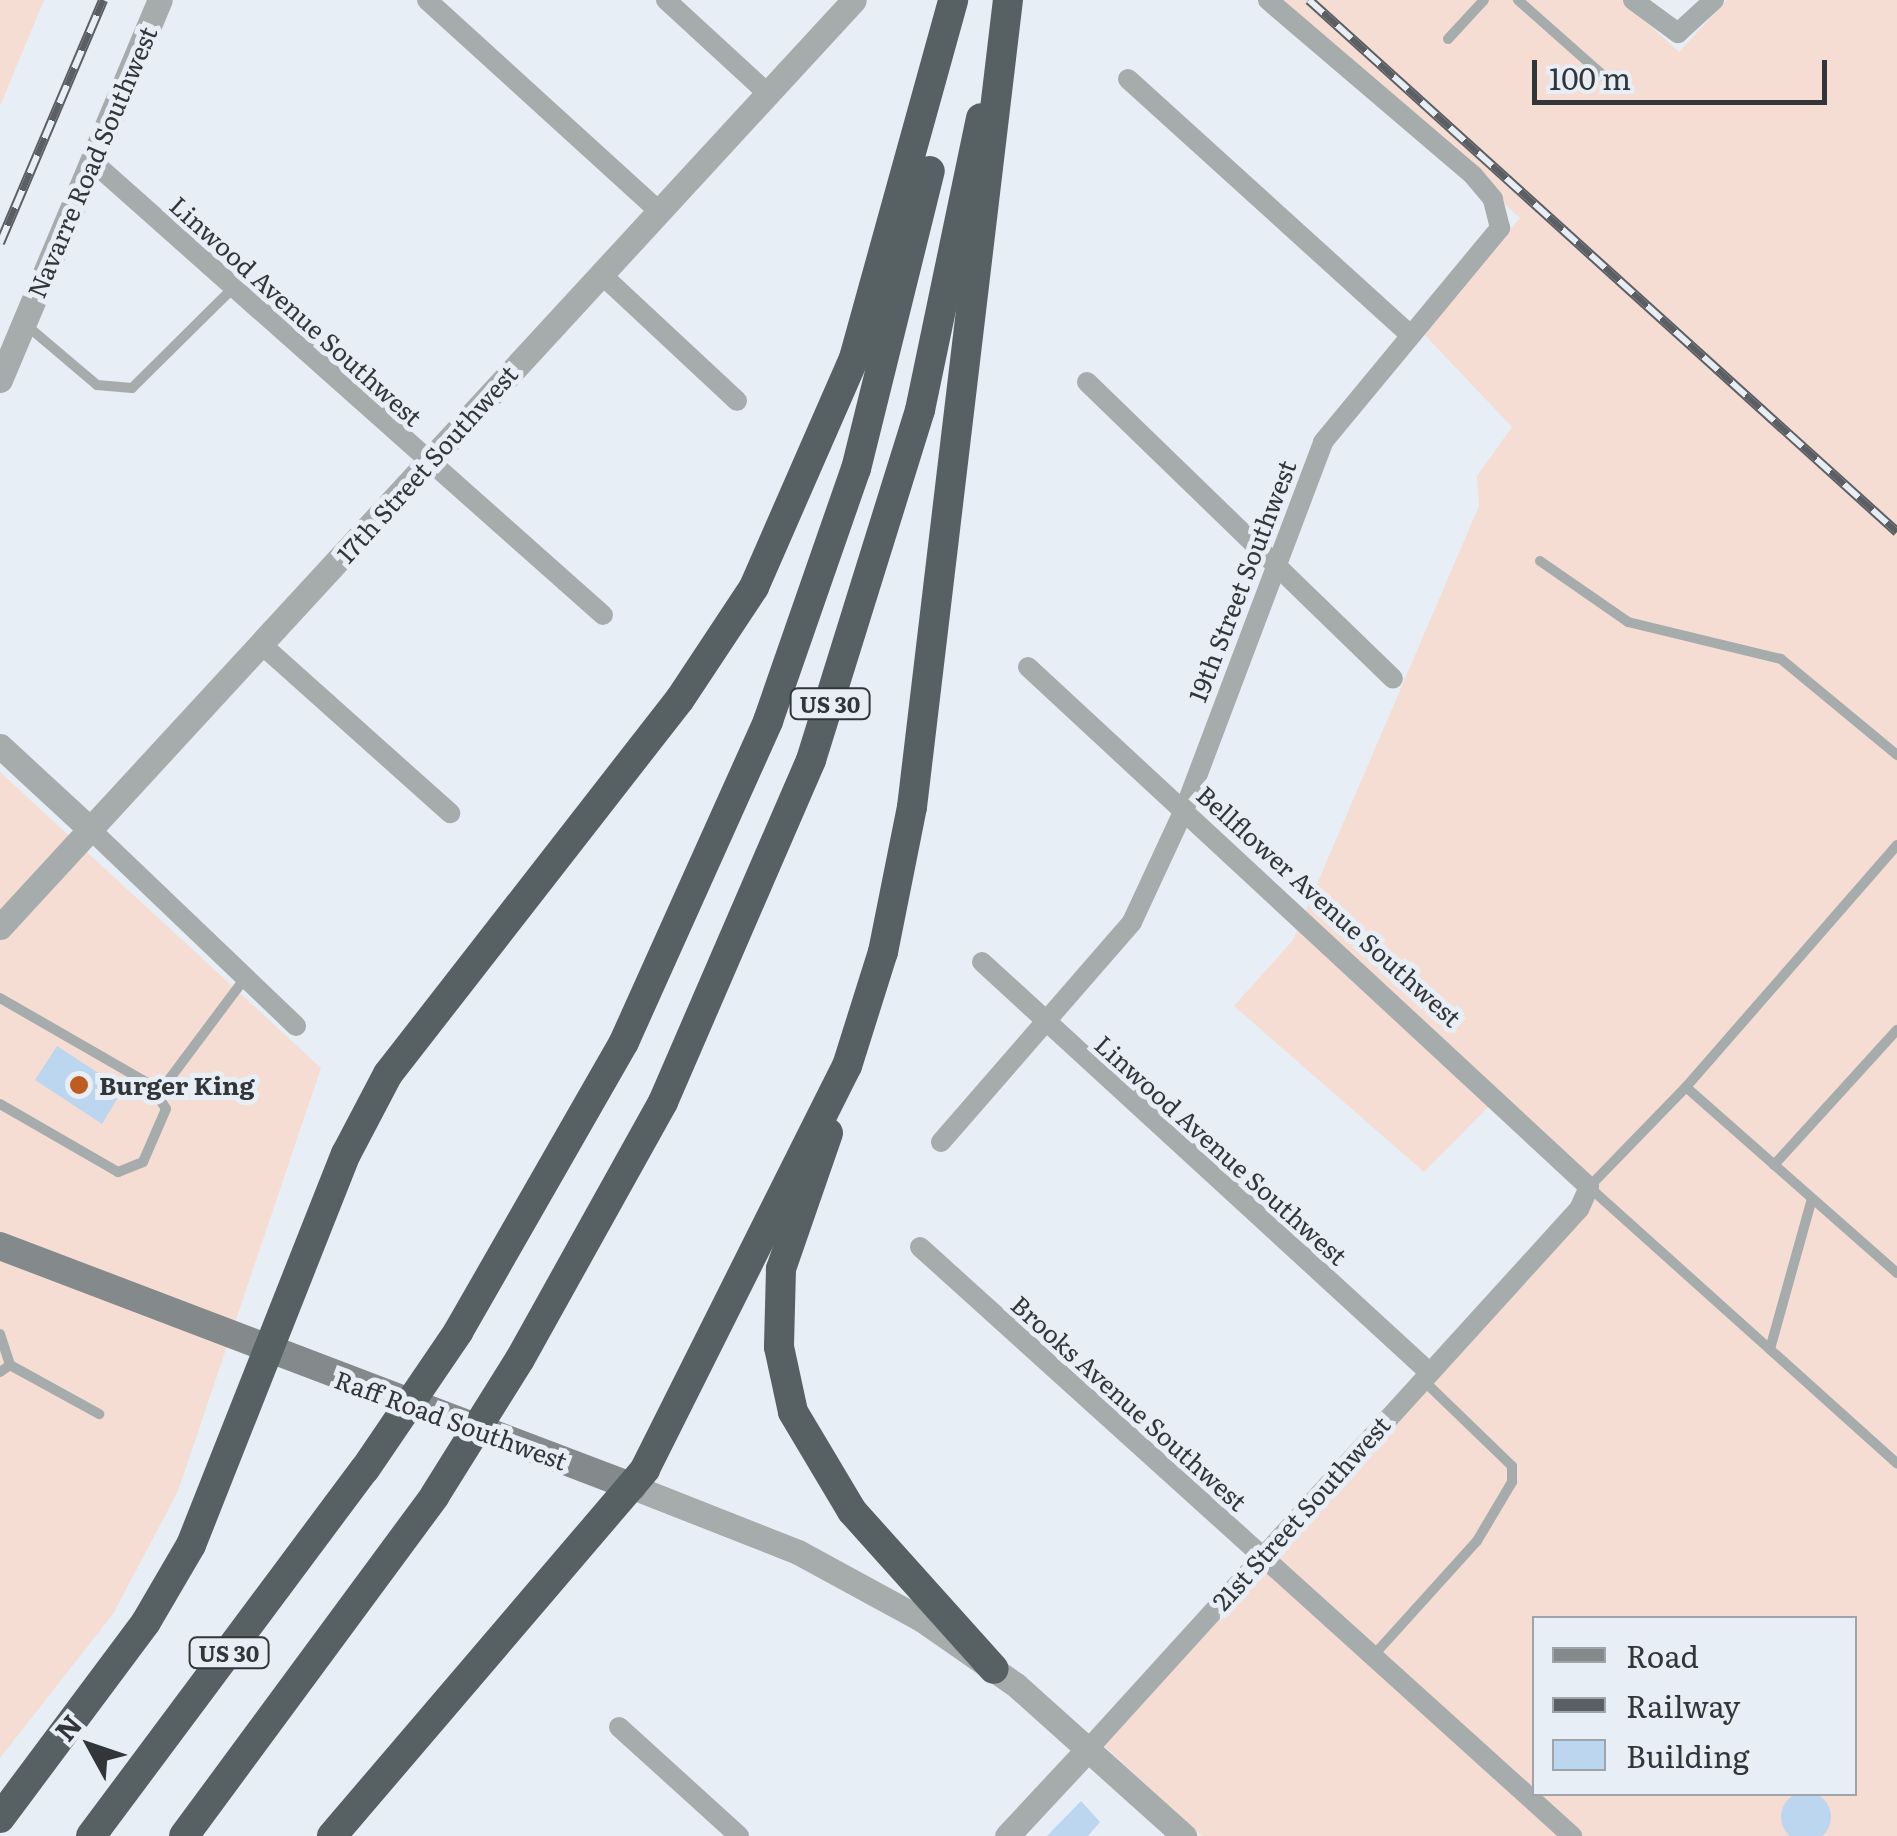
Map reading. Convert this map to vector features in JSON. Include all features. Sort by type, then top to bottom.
[{"type":"highway","name":"US 30","points":[[92,1836],[365,1469],[458,1332],[624,1042],[787,670],[894,332],[955,0]]},
{"type":"highway","points":[[0,1818],[170,1584],[270,1353],[346,1154],[388,1074],[680,699],[754,588],[854,358],[955,0]]},
{"type":"highway","name":"US 30","points":[[184,1836],[435,1494],[520,1359],[663,1102],[811,760],[920,410],[1005,0]]},
{"type":"highway","points":[[994,1669],[824,1474],[784,1376],[781,1269],[884,952],[912,807],[1005,0]]},
{"type":"highway","points":[[332,1836],[634,1487],[847,1066]]},
{"type":"main road","name":"Raff Road Southwest","points":[[0,1246],[270,1353],[634,1487]]},
{"type":"street","name":"Navarre Road Southwest","points":[[0,380],[160,0]]},
{"type":"street","points":[[427,0],[658,211]]},
{"type":"street","points":[[666,0],[766,93]]},
{"type":"street","name":"17th Street Southwest","points":[[0,927],[854,0]]},
{"type":"street","name":"19th Street Southwest","points":[[941,1142],[1049,1026],[1132,922],[1185,808],[1272,558],[1323,442],[1409,334],[1492,245],[1499,214],[1474,176],[1268,0]]},
{"type":"street","points":[[1633,0],[1678,33],[1714,0]]},
{"type":"street","points":[[1128,79],[1409,334]]},
{"type":"street","name":"Linwood Avenue Southwest","points":[[93,162],[604,614]]},
{"type":"street","points":[[601,274],[737,401]]},
{"type":"street","points":[[1088,382],[1394,679]]},
{"type":"street","points":[[262,644],[450,812]]},
{"type":"street","name":"Bellflower Avenue Southwest","points":[[1028,667],[1185,808],[1589,1187]]},
{"type":"street","points":[[0,746],[296,1026]]},
{"type":"street","name":"Linwood Avenue Southwest","points":[[982,962],[1426,1376]]},
{"type":"street","name":"21st Street Southwest","points":[[1007,1836],[1579,1209],[1589,1187]]},
{"type":"street","name":"Brooks Avenue Southwest","points":[[920,1247],[1572,1836]]},
{"type":"street","name":"Raff Road Southwest","points":[[634,1487],[798,1552],[896,1604],[994,1669],[1089,1748],[1184,1836]]},
{"type":"street","points":[[619,1727],[739,1836]]},
{"type":"lane","points":[[1448,39],[1484,0]]},
{"type":"lane","points":[[1518,0],[1613,84]]},
{"type":"lane","points":[[24,323],[97,385],[132,388],[233,288]]},
{"type":"lane","points":[[1540,561],[1628,622],[1781,659],[1897,755]]},
{"type":"lane","points":[[1897,844],[1686,1086],[1589,1187],[1897,1464]]},
{"type":"lane","points":[[159,1092],[245,978]]},
{"type":"lane","points":[[0,998],[159,1092],[166,1109],[156,1143],[143,1162],[118,1172],[0,1104]]},
{"type":"lane","points":[[1774,1165],[1897,1030]]},
{"type":"lane","points":[[1686,1086],[1897,1274]]},
{"type":"lane","points":[[1770,1349],[1812,1199]]},
{"type":"lane","points":[[0,1334],[5,1368],[99,1414]]},
{"type":"lane","points":[[1371,1658],[1476,1541],[1512,1482],[1512,1466],[1426,1376]]},
{"type":"shaded area","points":[[0,0],[44,0],[0,106]]},
{"type":"shaded area","points":[[1282,0],[1622,0],[1679,52],[1727,0],[1897,0],[1897,1836],[1202,1836],[1101,1743],[1597,1198],[1493,1102],[1424,1172],[1234,1006],[1293,940],[1479,506],[1477,476],[1512,427],[1422,332],[1520,218]]},
{"type":"shaded area","points":[[0,772],[321,1068],[178,1491],[113,1614],[0,1758]]},
{"type":"building","name":"Burger King","points":[[57,1046],[123,1089],[102,1124],[35,1080]]},
{"type":"building","points":[[1793,1796],[1819,1796],[1829,1807],[1829,1827],[1821,1837],[1791,1837],[1783,1827],[1783,1807]]},
{"type":"building","points":[[1081,1801],[1100,1822],[1088,1836],[1047,1836]]},
{"type":"railway","points":[[0,243],[103,0]]},
{"type":"railway","points":[[1309,0],[1897,532]]},
{"type":"place","name":"Burger King","points":[[79,1085]]}]
